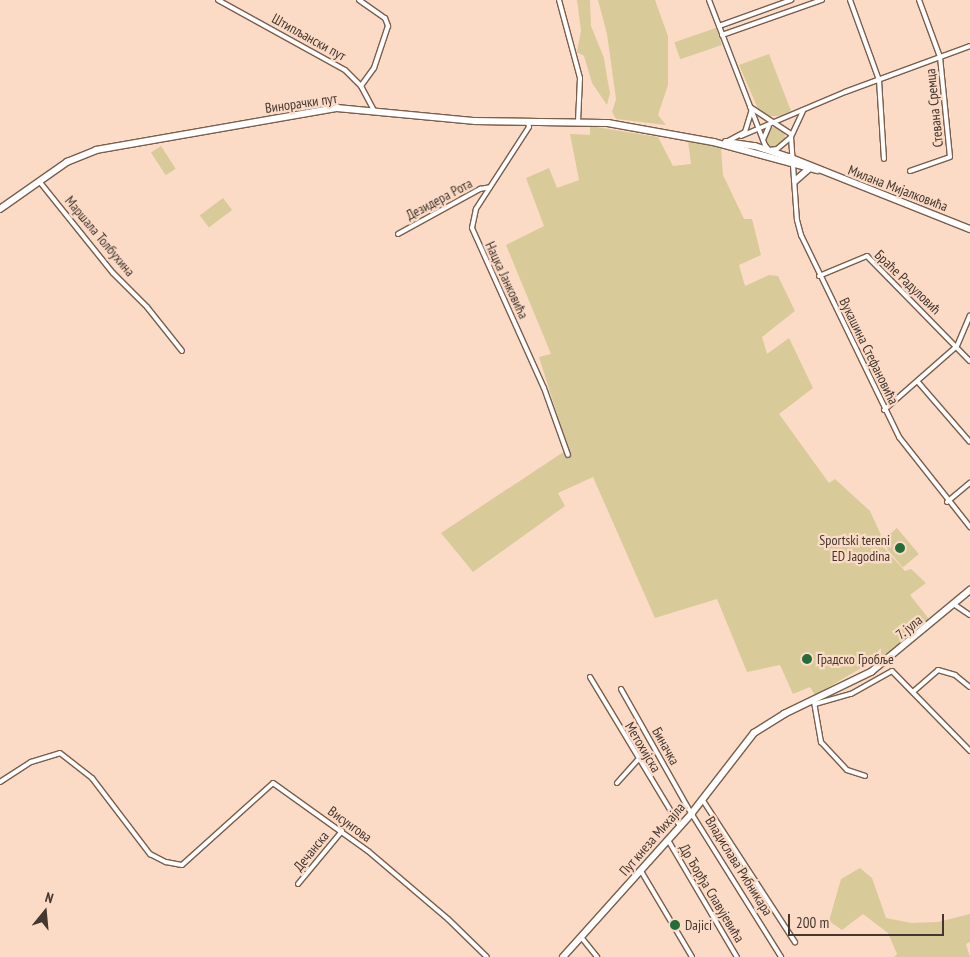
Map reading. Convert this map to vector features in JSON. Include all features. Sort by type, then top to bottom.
[{"type":"street","name":"Штипљански пут","points":[[218,0],[336,64],[361,86],[374,110]]},
{"type":"street","points":[[359,0],[385,18],[388,26],[374,68],[361,86]]},
{"type":"street","points":[[559,0],[580,78],[578,122]]},
{"type":"street","points":[[709,0],[763,141],[769,150],[780,160]]},
{"type":"street","points":[[719,26],[791,0]]},
{"type":"street","points":[[722,35],[822,0]]},
{"type":"street","points":[[850,0],[878,80],[884,159]]},
{"type":"street","name":"Стевана Сремца","points":[[910,171],[950,157],[940,57],[918,0]]},
{"type":"street","points":[[726,142],[878,80],[970,46]]},
{"type":"street","points":[[748,105],[772,123],[788,129],[791,137]]},
{"type":"street","name":"Винорачки пут","points":[[0,209],[67,162],[109,147],[337,108],[475,121],[578,122]]},
{"type":"street","points":[[741,136],[749,125],[751,110]]},
{"type":"street","points":[[752,151],[782,147],[791,137],[803,111]]},
{"type":"street","name":"Нацка Јанковића","points":[[528,122],[528,127],[476,209],[472,228],[544,388],[568,455]]},
{"type":"street","name":"Милана Мијалковића","points":[[578,122],[608,122],[752,151],[796,165],[809,167],[970,229]]},
{"type":"street","points":[[763,141],[772,123]]},
{"type":"street","name":"Вукашина Стефановића","points":[[791,137],[796,165],[795,181],[799,229],[819,276],[899,437],[947,502],[970,527]]},
{"type":"street","name":"Милана Мијалковића","points":[[714,142],[726,142],[769,150],[796,165]]},
{"type":"street","points":[[796,165],[809,167]]},
{"type":"street","points":[[795,181],[809,167]]},
{"type":"street","name":"Маршала Толбухина","points":[[39,181],[113,274],[147,306],[182,351]]},
{"type":"street","name":"Дезидера Рота","points":[[398,234],[480,189],[490,187]]},
{"type":"street","name":"Браће Радуловић","points":[[819,276],[867,256],[970,361]]},
{"type":"street","points":[[884,410],[957,346],[970,316]]},
{"type":"street","points":[[918,382],[970,442]]},
{"type":"street","points":[[947,502],[970,483]]},
{"type":"street","name":"7. јула","points":[[754,733],[871,672],[970,590]]},
{"type":"street","points":[[955,604],[970,615]]},
{"type":"street","points":[[914,691],[938,670],[955,675],[970,687]]},
{"type":"street","points":[[865,776],[847,770],[826,750],[817,732],[814,702],[851,694],[892,671],[914,691],[970,751]]},
{"type":"street","name":"Метохијска","points":[[590,677],[638,760],[680,826]]},
{"type":"street","name":"Биначка","points":[[621,689],[692,812]]},
{"type":"street","name":"Пут кнеза Михајла","points":[[563,957],[692,812],[754,733]]},
{"type":"street","name":"Висунгова","points":[[0,782],[31,762],[60,754],[92,778],[150,854],[166,862],[182,865],[273,783],[342,832],[448,919],[487,957]]},
{"type":"street","points":[[617,783],[638,760]]},
{"type":"street","points":[[702,799],[795,942]]},
{"type":"street","name":"Владислава Рибникара","points":[[692,812],[781,957]]},
{"type":"street","name":"Дечанска","points":[[298,884],[342,832]]},
{"type":"street","name":"Др Ђорђа Славујевића","points":[[668,840],[738,957]]},
{"type":"street","points":[[641,871],[692,957]]},
{"type":"street","points":[[581,937],[597,957]]},
{"type":"shaded area","points":[[577,0],[590,0],[591,26],[604,58],[610,93],[607,105],[592,83],[584,56],[577,52],[581,31]]},
{"type":"shaded area","points":[[598,0],[655,0],[668,36],[668,85],[658,115],[666,125],[616,119],[612,112],[616,99],[607,34]]},
{"type":"shaded area","points":[[716,28],[722,45],[680,59],[674,42]]},
{"type":"shaded area","points":[[769,54],[791,111],[782,116],[767,116],[759,111],[739,65]]},
{"type":"shaded area","points":[[590,126],[658,137],[673,166],[691,164],[688,141],[721,147],[723,175],[744,219],[752,219],[761,255],[739,265],[745,286],[769,275],[778,276],[795,311],[762,337],[767,354],[789,338],[813,388],[779,414],[829,483],[835,479],[870,511],[881,535],[877,540],[905,571],[911,569],[926,583],[910,595],[929,619],[899,646],[815,695],[810,687],[793,694],[780,665],[747,672],[717,599],[655,618],[593,477],[558,493],[565,506],[473,572],[441,533],[568,449],[539,357],[551,354],[506,245],[544,226],[526,178],[549,168],[557,188],[579,180],[570,134],[590,135]]},
{"type":"shaded area","points":[[775,127],[782,130],[785,137],[782,144],[775,147],[768,144],[765,137],[768,130]]},
{"type":"shaded area","points":[[161,146],[176,169],[166,175],[151,153]]},
{"type":"shaded area","points":[[223,198],[232,210],[209,227],[200,215]]},
{"type":"shaded area","name":"Sportski tereni ED Jagodina","points":[[897,528],[919,554],[903,568],[881,541]]},
{"type":"shaded area","points":[[860,868],[872,878],[886,918],[911,923],[938,922],[970,914],[970,942],[966,944],[970,957],[894,957],[897,954],[888,933],[863,914],[842,930],[829,921],[841,879]]},
{"type":"place","name":"Sportski tereni ED Jagodina","points":[[900,548]]},
{"type":"place","name":"Градско Гробље","points":[[807,659]]},
{"type":"place","name":"Dajici","points":[[675,925]]}]
